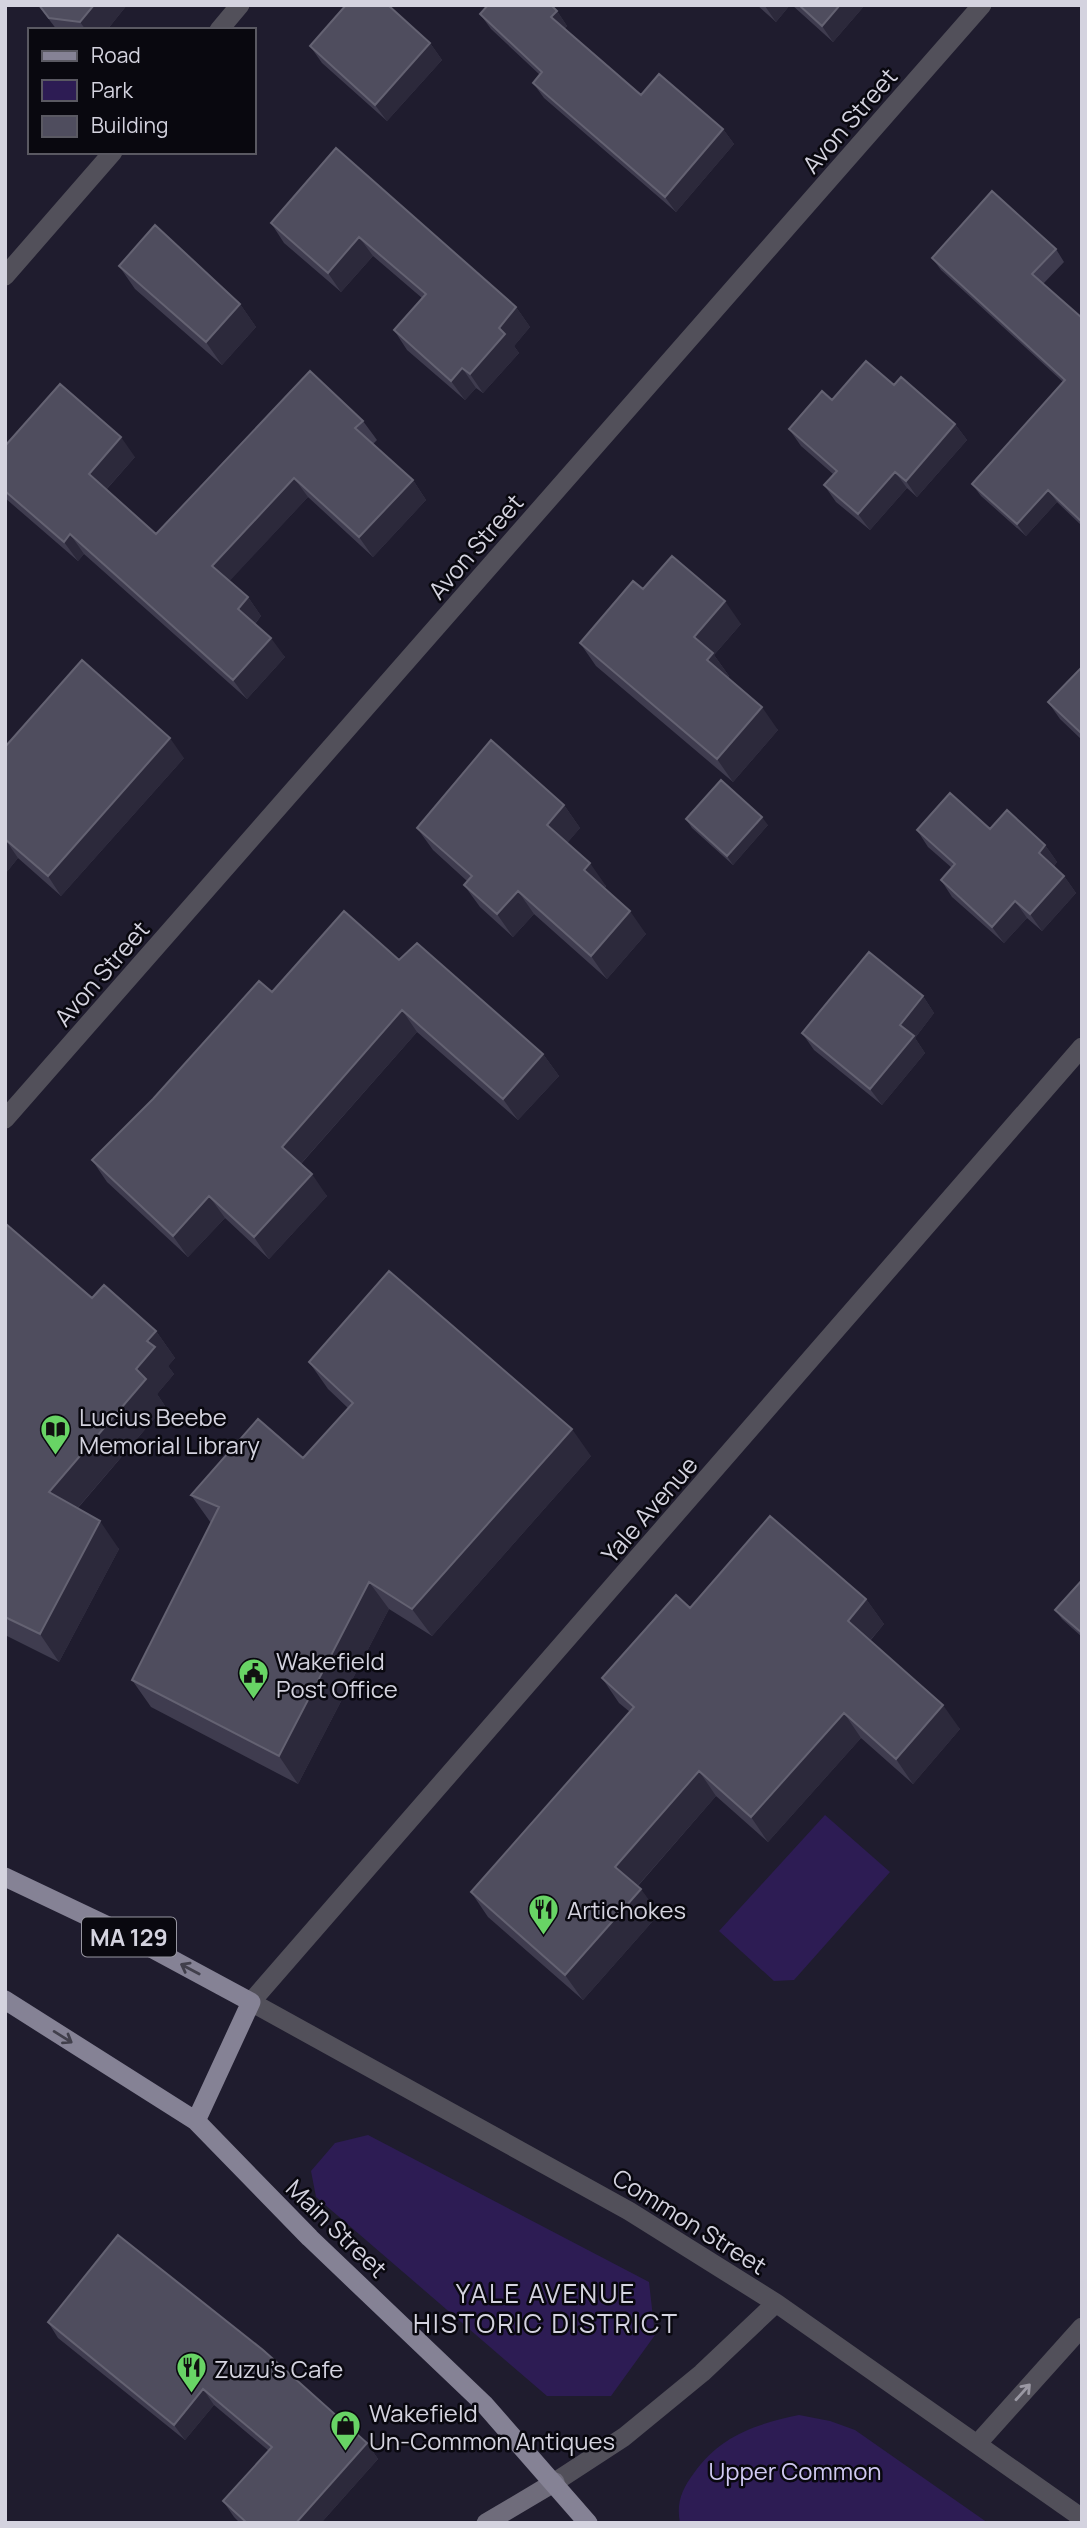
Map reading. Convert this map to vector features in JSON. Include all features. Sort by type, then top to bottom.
[{"type":"main road","name":"MA 129","points":[[5,1877],[125,1934],[251,2002]]},
{"type":"main road","name":"Main Street","points":[[5,2000],[196,2120],[310,2238],[484,2403],[588,2523]]},
{"type":"main road","points":[[196,2120],[251,2002]]},
{"type":"main road","points":[[486,2523],[555,2482]]},
{"type":"street","points":[[221,28],[240,5]]},
{"type":"street","name":"Avon Street","points":[[5,1119],[982,5]]},
{"type":"street","points":[[5,276],[111,154]]},
{"type":"street","name":"Yale Avenue","points":[[251,2002],[1082,1047]]},
{"type":"street","name":"Common Street","points":[[251,2002],[629,2211],[776,2303],[1082,2518]]},
{"type":"street","points":[[555,2482],[634,2429],[702,2373],[776,2303]]},
{"type":"street","points":[[978,2443],[1082,2327]]},
{"type":"green space","points":[[825,1815],[890,1872],[794,1980],[774,1981],[719,1931]]},
{"type":"green space","points":[[368,2135],[649,2282],[655,2335],[611,2396],[547,2396],[316,2197],[311,2171],[335,2143]]},
{"type":"green space","name":"Upper Common","points":[[799,2415],[830,2421],[855,2430],[988,2523],[680,2523],[679,2509],[683,2491],[704,2460],[715,2450],[754,2428]]},
{"type":"building","points":[[39,5],[94,5],[80,22],[49,18]]},
{"type":"building","points":[[346,5],[388,5],[430,43],[375,105],[310,46]]},
{"type":"building","points":[[488,5],[551,5],[557,11],[551,17],[641,95],[659,74],[723,129],[665,197],[533,83],[542,72],[480,14]]},
{"type":"building","points":[[799,5],[840,5],[822,26]]},
{"type":"building","points":[[336,148],[516,307],[499,328],[505,334],[470,374],[462,368],[451,381],[394,330],[426,294],[359,237],[328,273],[271,223]]},
{"type":"building","points":[[992,191],[1056,249],[1032,274],[1082,318],[1082,522],[1048,490],[1017,524],[972,484],[1065,380],[932,258]]},
{"type":"building","points":[[155,225],[240,304],[206,342],[119,266]]},
{"type":"building","points":[[866,361],[894,385],[901,377],[955,424],[906,481],[895,472],[858,514],[824,485],[837,471],[789,429],[822,391],[832,400]]},
{"type":"building","points":[[310,371],[363,421],[355,428],[413,480],[359,537],[294,478],[212,566],[248,597],[238,609],[271,638],[233,680],[70,534],[64,542],[5,491],[5,446],[60,384],[121,437],[89,474],[156,534]]},
{"type":"building","points":[[672,556],[725,601],[694,637],[713,653],[707,660],[762,707],[717,759],[580,643],[633,581],[643,589]]},
{"type":"building","points":[[82,660],[170,738],[48,876],[5,839],[5,747]]},
{"type":"building","points":[[1082,667],[1082,734],[1048,702]]},
{"type":"building","points":[[491,740],[564,805],[547,825],[590,863],[584,870],[630,911],[591,956],[518,891],[497,914],[464,885],[472,876],[417,828]]},
{"type":"building","points":[[721,780],[762,817],[727,856],[686,819]]},
{"type":"building","points":[[950,793],[990,829],[1007,810],[1045,845],[1039,853],[1064,876],[1030,914],[1015,901],[992,927],[941,880],[955,864],[917,830]]},
{"type":"building","points":[[344,911],[399,960],[417,943],[543,1054],[503,1099],[402,1010],[282,1147],[312,1174],[254,1237],[209,1196],[173,1236],[92,1160],[153,1099],[259,981],[272,992]]},
{"type":"building","points":[[869,952],[923,996],[900,1025],[914,1036],[870,1089],[802,1033]]},
{"type":"building","name":"Lucius Beebe Memorial Library","points":[[6,1224],[92,1298],[104,1285],[156,1331],[147,1341],[155,1347],[136,1369],[146,1379],[49,1492],[100,1521],[40,1634],[5,1617]]},
{"type":"building","points":[[389,1271],[572,1429],[412,1609],[369,1582],[279,1756],[132,1680],[219,1507],[191,1495],[258,1419],[303,1458],[353,1403],[309,1362]]},
{"type":"building","points":[[770,1516],[866,1599],[848,1621],[943,1705],[896,1759],[844,1713],[751,1817],[699,1771],[615,1867],[641,1889],[565,1975],[471,1892],[634,1707],[602,1678],[676,1595],[690,1608]]},
{"type":"building","points":[[1082,1580],[1082,1633],[1055,1610]]},
{"type":"building","points":[[118,2235],[263,2350],[367,2443],[296,2523],[247,2523],[223,2501],[272,2447],[203,2389],[174,2425],[48,2322]]},
{"type":"place","name":"Lucius Beebe Memorial Library","points":[[56,1457]]},
{"type":"place","name":"Wakefield Post Office","points":[[253,1701]]},
{"type":"place","name":"Artichokes","points":[[544,1936]]},
{"type":"place","name":"Zuzu's Cafe","points":[[191,2395]]},
{"type":"place","name":"Wakefield Un-Common Antiques","points":[[346,2453]]},
{"type":"district","name":"YALE AVENUE HISTORIC DISTRICT","points":[[546,2308]]}]
